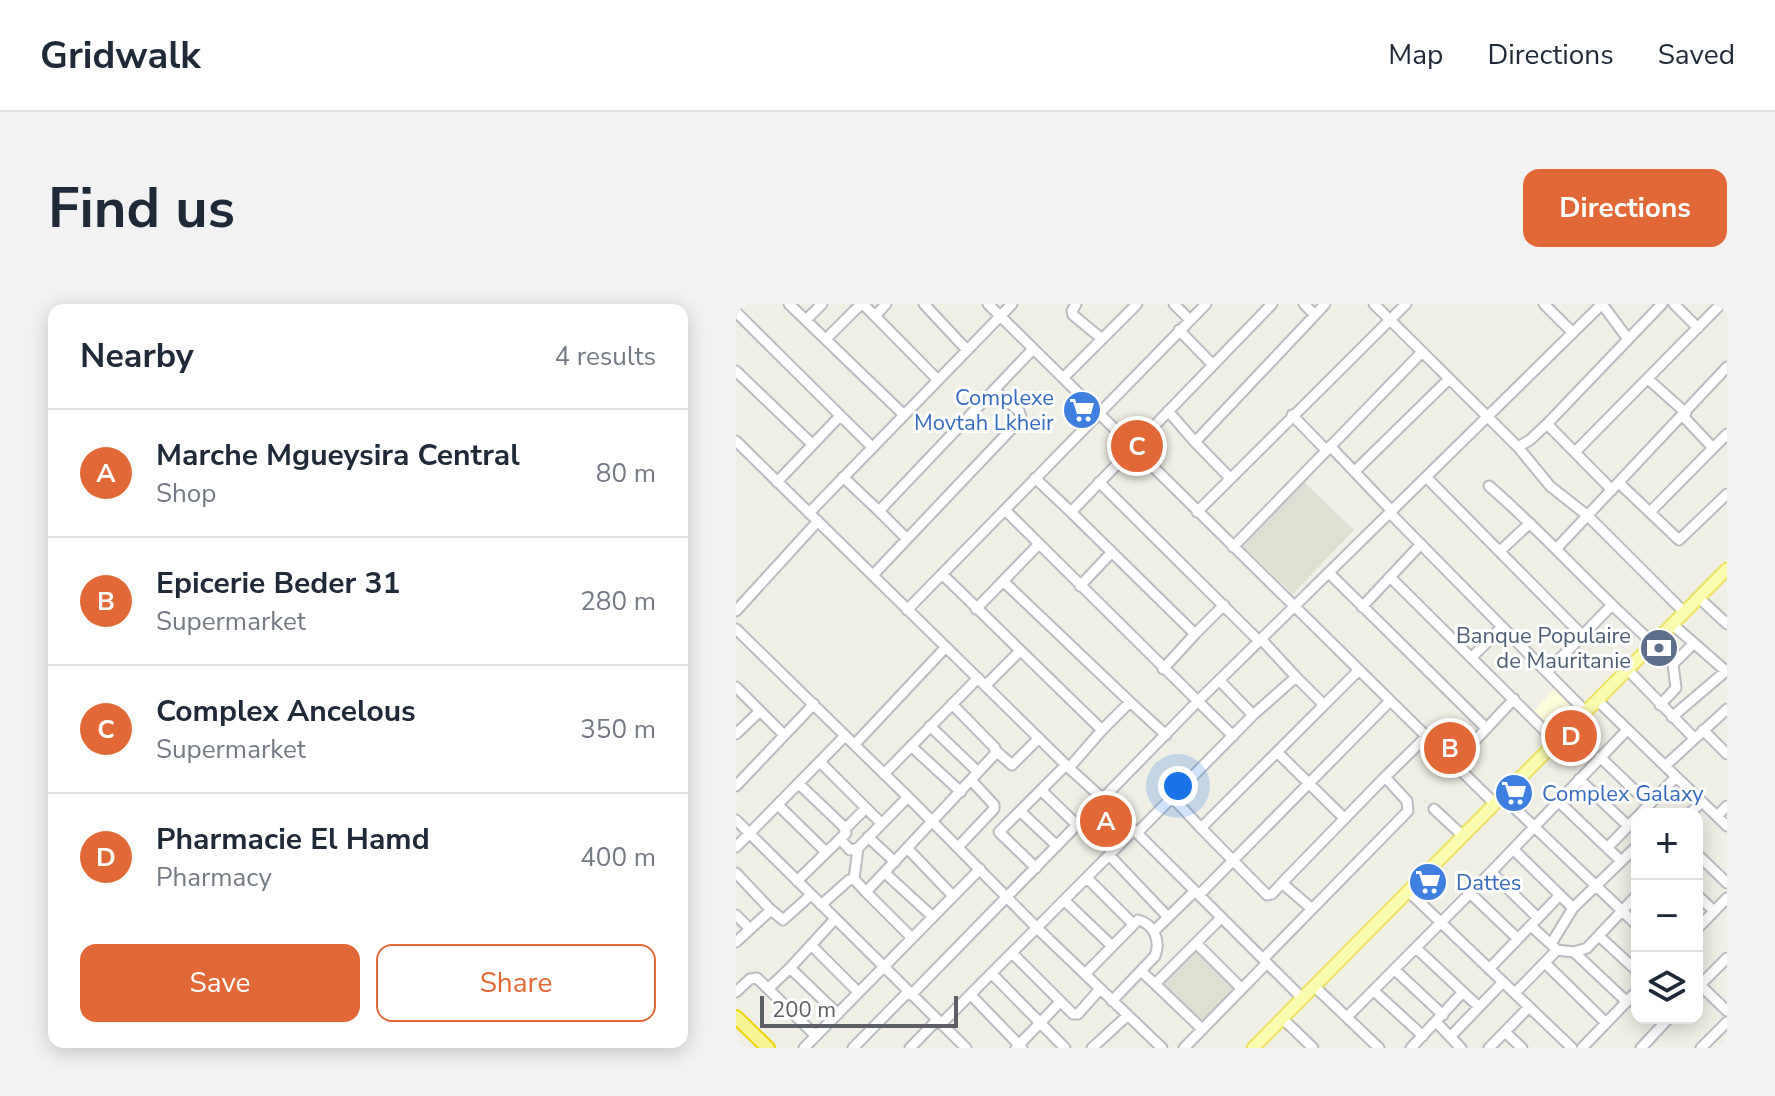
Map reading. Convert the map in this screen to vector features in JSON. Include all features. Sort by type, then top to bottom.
[{"type":"highway","points":[[736,1017],[768,1048]]},
{"type":"main road","points":[[1253,1048],[1727,569]]},
{"type":"street","points":[[789,304],[903,414]]},
{"type":"street","points":[[806,320],[822,304]]},
{"type":"street","points":[[826,339],[862,304],[937,379]]},
{"type":"street","points":[[876,315],[886,304]]},
{"type":"street","points":[[924,304],[966,349]]},
{"type":"street","points":[[988,304],[1426,737],[1497,799],[1534,826],[1631,919]]},
{"type":"street","points":[[809,513],[1012,304]]},
{"type":"street","points":[[1076,304],[1073,315],[1102,339]]},
{"type":"street","points":[[1063,378],[1137,304]]},
{"type":"street","points":[[1174,304],[1190,320]]},
{"type":"street","points":[[907,610],[1206,304]]},
{"type":"street","points":[[1071,512],[1272,304]]},
{"type":"street","points":[[1304,304],[1315,315]]},
{"type":"street","points":[[1195,442],[1325,304]]},
{"type":"street","points":[[1374,304],[1518,447],[1550,486],[1588,516],[1684,612]]},
{"type":"street","points":[[1197,512],[1406,304]]},
{"type":"street","points":[[1544,304],[1573,333]]},
{"type":"street","points":[[853,1048],[1036,868],[1219,680],[1602,304],[1628,339]]},
{"type":"street","points":[[1518,447],[1547,424],[1662,304]]},
{"type":"street","points":[[1674,304],[1698,328]]},
{"type":"street","points":[[1575,452],[1721,304]]},
{"type":"street","points":[[736,312],[872,447]]},
{"type":"street","points":[[1179,330],[1213,365]]},
{"type":"street","points":[[879,511],[1033,349]]},
{"type":"street","points":[[1233,547],[1422,352]]},
{"type":"street","points":[[1556,549],[1727,367]]},
{"type":"street","points":[[736,371],[812,444]]},
{"type":"street","points":[[1355,471],[1449,379]]},
{"type":"street","points":[[1648,379],[1713,448]]},
{"type":"street","points":[[873,575],[1018,422],[1021,417],[1019,411],[994,390]]},
{"type":"street","points":[[1168,411],[1230,478]]},
{"type":"street","points":[[1292,415],[1355,471],[1421,544],[1585,711]]},
{"type":"street","points":[[777,482],[840,416]]},
{"type":"street","points":[[1547,424],[1575,452],[1681,539],[1727,494]]},
{"type":"street","points":[[1650,512],[1727,434]]},
{"type":"street","points":[[736,441],[1302,998]]},
{"type":"street","points":[[843,477],[907,539]]},
{"type":"street","points":[[1426,477],[1582,635]]},
{"type":"street","points":[[1035,478],[1195,634]]},
{"type":"street","points":[[1099,482],[1324,705]]},
{"type":"street","points":[[1489,486],[1509,501],[1611,606],[1653,643]]},
{"type":"street","points":[[1005,510],[1233,736]]},
{"type":"street","points":[[736,611],[818,521]]},
{"type":"street","points":[[1500,551],[1530,523]]},
{"type":"street","points":[[976,609],[1039,544]]},
{"type":"street","points":[[1362,607],[1421,544]]},
{"type":"street","points":[[1080,586],[1111,553]]},
{"type":"street","points":[[1329,573],[1486,728]]},
{"type":"street","points":[[943,575],[1102,730]]},
{"type":"street","points":[[1390,577],[1555,741]]},
{"type":"street","points":[[1003,581],[1166,735]]},
{"type":"street","points":[[1698,597],[1727,624]]},
{"type":"street","points":[[1163,669],[1224,605]]},
{"type":"street","points":[[1547,672],[1611,606]]},
{"type":"street","points":[[1672,624],[1726,671],[1672,717]]},
{"type":"street","points":[[1472,657],[1502,627]]},
{"type":"street","points":[[736,629],[1162,1048]]},
{"type":"street","points":[[1660,705],[1676,688],[1672,666],[1693,644]]},
{"type":"street","points":[[855,744],[946,647]]},
{"type":"street","points":[[884,774],[952,704],[1020,651]]},
{"type":"street","points":[[1627,669],[1694,738]]},
{"type":"street","points":[[1201,828],[1359,670]]},
{"type":"street","points":[[912,1048],[971,995],[1110,856],[1173,798],[1253,715],[1296,677]]},
{"type":"street","points":[[1219,680],[1253,715]]},
{"type":"street","points":[[739,694],[784,735]]},
{"type":"street","points":[[1454,763],[1514,699]]},
{"type":"street","points":[[1597,700],[1727,826]]},
{"type":"street","points":[[1154,931],[1233,861],[1390,701]]},
{"type":"street","points":[[999,832],[1130,702]]},
{"type":"street","points":[[736,786],[814,704]]},
{"type":"street","points":[[952,704],[1012,765],[1039,738]]},
{"type":"street","points":[[1665,766],[1727,709]]},
{"type":"street","points":[[736,734],[760,711]]},
{"type":"street","points":[[930,726],[978,772]]},
{"type":"street","points":[[1347,1017],[1627,730]]},
{"type":"street","points":[[1703,730],[1727,754]]},
{"type":"street","points":[[736,847],[845,736]]},
{"type":"street","points":[[1173,798],[1267,895],[1272,894],[1426,737]]},
{"type":"street","points":[[911,746],[961,792]]},
{"type":"street","points":[[866,892],[996,751]]},
{"type":"street","points":[[1277,752],[1344,818]]},
{"type":"street","points":[[1600,757],[1649,804]]},
{"type":"street","points":[[820,762],[881,823]]},
{"type":"street","points":[[1184,1048],[1312,909],[1408,811],[1407,801],[1385,777]]},
{"type":"street","points":[[1645,808],[1676,777]]},
{"type":"street","points":[[1579,779],[1628,826]]},
{"type":"street","points":[[958,847],[994,809],[994,805],[971,780]]},
{"type":"street","points":[[799,784],[845,829]]},
{"type":"street","points":[[1041,790],[1077,825]]},
{"type":"street","points":[[840,839],[850,850],[858,848],[908,797]]},
{"type":"street","points":[[1558,801],[1621,861]]},
{"type":"street","points":[[1696,808],[1702,802]]},
{"type":"street","points":[[778,805],[826,852]]},
{"type":"street","points":[[1717,816],[1727,806]]},
{"type":"street","points":[[797,881],[846,833],[845,829],[866,808]]},
{"type":"street","points":[[1434,809],[1462,835]]},
{"type":"street","points":[[1020,811],[1057,846]]},
{"type":"street","points":[[985,818],[1036,868]]},
{"type":"street","points":[[736,820],[966,1048]]},
{"type":"street","points":[[1608,847],[1631,823]]},
{"type":"street","points":[[868,837],[895,862]]},
{"type":"street","points":[[854,879],[858,848]]},
{"type":"street","points":[[908,849],[953,896]]},
{"type":"street","points":[[1513,849],[1573,908]]},
{"type":"street","points":[[1515,993],[1545,963],[1573,908],[1631,852]]},
{"type":"street","points":[[1110,856],[1168,917]]},
{"type":"street","points":[[1703,860],[1727,883]]},
{"type":"street","points":[[804,1048],[980,869]]},
{"type":"street","points":[[1491,872],[1554,947],[1574,952],[1627,1002]]},
{"type":"street","points":[[736,873],[783,920],[811,895]]},
{"type":"street","points":[[885,873],[933,917]]},
{"type":"street","points":[[854,879],[912,938]]},
{"type":"street","points":[[821,905],[854,879]]},
{"type":"street","points":[[1088,879],[1133,924]]},
{"type":"street","points":[[1282,883],[1312,909]]},
{"type":"street","points":[[1408,891],[1572,1048]]},
{"type":"street","points":[[1470,893],[1518,939]]},
{"type":"street","points":[[1489,969],[1560,895]]},
{"type":"street","points":[[1703,923],[1727,898]]},
{"type":"street","points":[[1065,901],[1112,946]]},
{"type":"street","points":[[1574,952],[1587,948],[1631,901]]},
{"type":"street","points":[[1703,901],[1714,911]]},
{"type":"street","points":[[736,942],[771,910]]},
{"type":"street","points":[[736,915],[750,929]]},
{"type":"street","points":[[1155,984],[1221,918]]},
{"type":"street","points":[[768,989],[835,919]]},
{"type":"street","points":[[1085,974],[1133,924],[1141,920],[1154,931],[1159,948],[1155,956],[1112,1001]]},
{"type":"street","points":[[1599,936],[1631,965]]},
{"type":"street","points":[[1196,943],[1241,988]]},
{"type":"street","points":[[812,946],[858,992]]},
{"type":"street","points":[[1416,948],[1479,1007]]},
{"type":"street","points":[[1013,954],[1068,1012],[1078,1014],[1100,989]]},
{"type":"street","points":[[1703,980],[1727,958]]},
{"type":"street","points":[[1545,963],[1606,1023]]},
{"type":"street","points":[[790,968],[838,1014]]},
{"type":"street","points":[[1395,970],[1461,1048]]},
{"type":"street","points":[[1141,971],[1202,1029]]},
{"type":"street","points":[[992,974],[1065,1048]]},
{"type":"street","points":[[736,992],[754,978],[816,1036]]},
{"type":"street","points":[[1450,1037],[1503,982]]},
{"type":"street","points":[[1314,986],[1379,1048]]},
{"type":"street","points":[[1703,989],[1727,1011]]},
{"type":"street","points":[[1374,991],[1423,1036]]},
{"type":"street","points":[[1411,1048],[1462,993]]},
{"type":"street","points":[[971,995],[1019,1047],[1060,1002]]},
{"type":"street","points":[[1582,1048],[1631,998]]},
{"type":"street","points":[[1489,1048],[1529,1007]]},
{"type":"street","points":[[1092,1048],[1127,1016]]},
{"type":"street","points":[[1282,1018],[1313,1048]]},
{"type":"street","points":[[1708,1046],[1727,1022]]},
{"type":"street","points":[[1641,1048],[1663,1024]]},
{"type":"street","points":[[1505,1032],[1522,1048]]},
{"type":"street","points":[[1100,1040],[1108,1048]]},
{"type":"shaded area","points":[[1304,482],[1354,530],[1293,594],[1243,546]]},
{"type":"shaded area","points":[[1554,689],[1579,712],[1555,737],[1530,714]]},
{"type":"shaded area","points":[[1197,949],[1237,989],[1201,1027],[1160,985]]},
{"type":"place","name":"Complexe Movtah Lkheir","points":[[1082,410]]},
{"type":"place","name":"Complex Ancelous","points":[[1137,446]]},
{"type":"place","name":"Banque Populaire de Mauritanie","points":[[1659,648]]},
{"type":"place","name":"Pharmacie El Hamd","points":[[1571,736]]},
{"type":"place","name":"Epicerie Beder 31","points":[[1450,748]]},
{"type":"place","name":"Complex Galaxy","points":[[1514,793]]},
{"type":"place","name":"Marche Mgueysira Central","points":[[1106,821]]},
{"type":"place","name":"Dattes","points":[[1428,882]]}]
